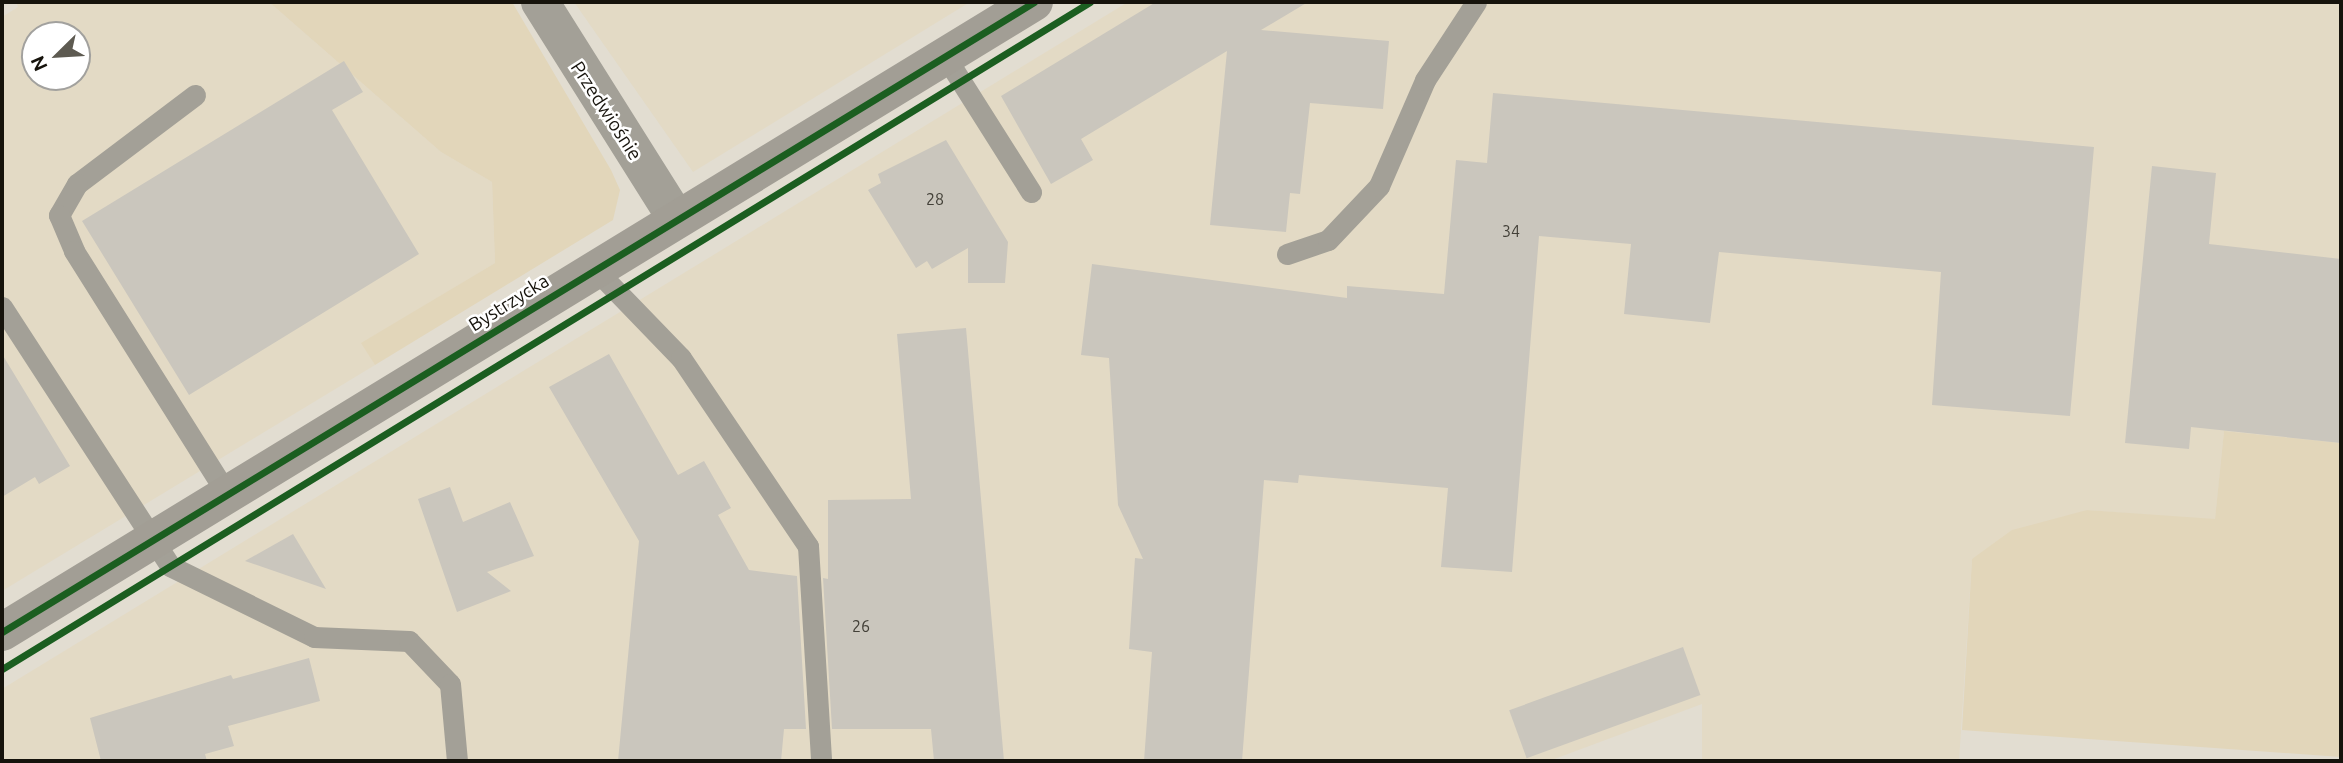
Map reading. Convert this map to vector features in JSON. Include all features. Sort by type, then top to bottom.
[{"type":"street","name":"Przedwiośnie","points":[[540,2],[676,218]]},
{"type":"street","name":"Bystrzycka","points":[[2,632],[594,268],[1034,2]]},
{"type":"lane","points":[[1287,254],[1328,240],[1378,186],[1425,80],[1476,2]]},
{"type":"lane","points":[[945,56],[1031,192]]},
{"type":"lane","points":[[195,95],[77,184],[59,215],[74,251],[227,494]]},
{"type":"lane","points":[[594,268],[681,358],[808,546],[821,761]]},
{"type":"lane","points":[[2,307],[151,541],[170,566],[314,637],[409,640],[450,684],[457,761]]},
{"type":"shaded area","points":[[16,2],[269,2],[441,152],[492,182],[495,263],[362,343],[375,365],[2,591],[2,17],[18,7]]},
{"type":"shaded area","points":[[269,2],[512,2],[611,170],[620,190],[613,220],[375,365],[361,343],[495,263],[492,182],[441,152]]},
{"type":"shaded area","points":[[574,2],[970,2],[693,172]]},
{"type":"shaded area","points":[[1128,2],[2341,2],[2341,443],[2224,431],[2215,520],[2087,510],[1972,559],[1959,761],[1702,761],[1702,704],[1549,761],[2,761],[2,689]]},
{"type":"shaded area","points":[[2224,431],[2341,443],[2341,757],[1962,730],[1972,559],[2012,530],[2087,510],[2215,519]]},
{"type":"building","points":[[1156,2],[1308,2],[1261,30],[1389,41],[1383,109],[1310,103],[1300,194],[1290,193],[1286,232],[1210,225],[1227,51],[1081,139],[1093,160],[1051,184],[1001,96]]},
{"type":"building","points":[[344,61],[363,92],[332,110],[419,254],[189,395],[82,221]]},
{"type":"building","points":[[1493,93],[2094,147],[2070,416],[1932,405],[1941,272],[1719,252],[1710,323],[1624,314],[1631,244],[1539,236],[1512,572],[1441,567],[1448,488],[1299,475],[1298,483],[1264,480],[1242,761],[1144,761],[1152,652],[1129,649],[1135,558],[1143,559],[1118,505],[1109,358],[1081,355],[1092,264],[1347,298],[1347,286],[1444,294],[1456,160],[1487,163]]},
{"type":"building","points":[[946,140],[1008,242],[1005,283],[968,283],[968,248],[932,269],[927,261],[916,268],[868,190],[881,183],[878,174]]},
{"type":"building","points":[[2152,166],[2216,173],[2209,244],[2341,259],[2341,443],[2191,427],[2189,449],[2125,443]]},
{"type":"building","points":[[966,328],[1004,761],[934,761],[931,729],[832,729],[823,578],[828,579],[828,500],[911,499],[897,334]]},
{"type":"building","points":[[2,354],[70,466],[39,484],[35,477],[2,497]]},
{"type":"building","points":[[609,354],[678,475],[704,461],[731,508],[718,515],[749,570],[797,576],[806,729],[784,729],[781,761],[618,761],[639,541],[549,387]]},
{"type":"building","points":[[450,487],[463,522],[510,502],[534,556],[487,572],[511,591],[457,612],[418,499]]},
{"type":"building","points":[[293,534],[326,589],[245,561]]},
{"type":"building","points":[[1683,647],[1700,695],[1527,758],[1509,710]]},
{"type":"building","points":[[309,658],[320,701],[228,726],[234,746],[205,754],[207,761],[101,761],[90,718],[231,675],[233,679]]},
{"type":"cycle path","points":[[2,632],[1034,2]]},
{"type":"cycle path","points":[[2,669],[1090,2]]}]
